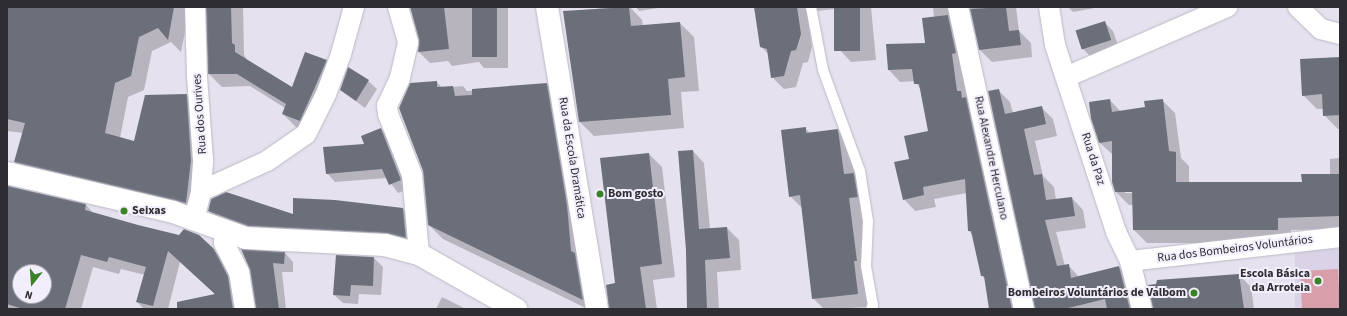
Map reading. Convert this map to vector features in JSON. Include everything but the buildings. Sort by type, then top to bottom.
[{"type":"street","name":"Rua dos Ourives","points":[[194,220],[201,191],[203,160],[197,76],[196,7]]},
{"type":"street","points":[[201,191],[268,161],[306,134],[326,94],[341,54],[354,7]]},
{"type":"street","points":[[398,7],[408,44],[400,78],[387,106],[388,114],[412,175],[419,254]]},
{"type":"street","name":"Rua da Escola Dramática","points":[[547,7],[597,309]]},
{"type":"street","name":"Rua Alexandre Herculano","points":[[958,7],[1024,309]]},
{"type":"street","name":"Rua da Paz","points":[[1049,7],[1055,45],[1116,232],[1130,261],[1142,309]]},
{"type":"street","points":[[1066,77],[1227,7]]},
{"type":"street","points":[[1298,7],[1321,29],[1340,34]]},
{"type":"street","points":[[7,173],[172,212],[225,232],[246,238],[385,245],[419,254],[516,309]]},
{"type":"street","points":[[225,232],[224,243],[239,272],[245,309]]},
{"type":"street","name":"Rua dos Bombeiros Voluntários","points":[[1130,261],[1340,237]]},
{"type":"lane","points":[[811,7],[823,70],[860,171],[868,221],[866,266],[873,305],[871,309]]},
{"type":"shaded area","name":"Escola Básica da Arroteia","points":[[1295,249],[1340,249],[1340,309],[1295,309]]},
{"type":"shaded area","points":[[1338,269],[1340,309],[1302,309],[1300,271]]},
{"type":"place","name":"Bom gosto","points":[[600,194]]},
{"type":"place","name":"Seixas","points":[[124,211]]},
{"type":"place","name":"Escola Básica da Arroteia","points":[[1318,281]]},
{"type":"place","name":"Bombeiros Voluntários de Valbom","points":[[1194,293]]}]
